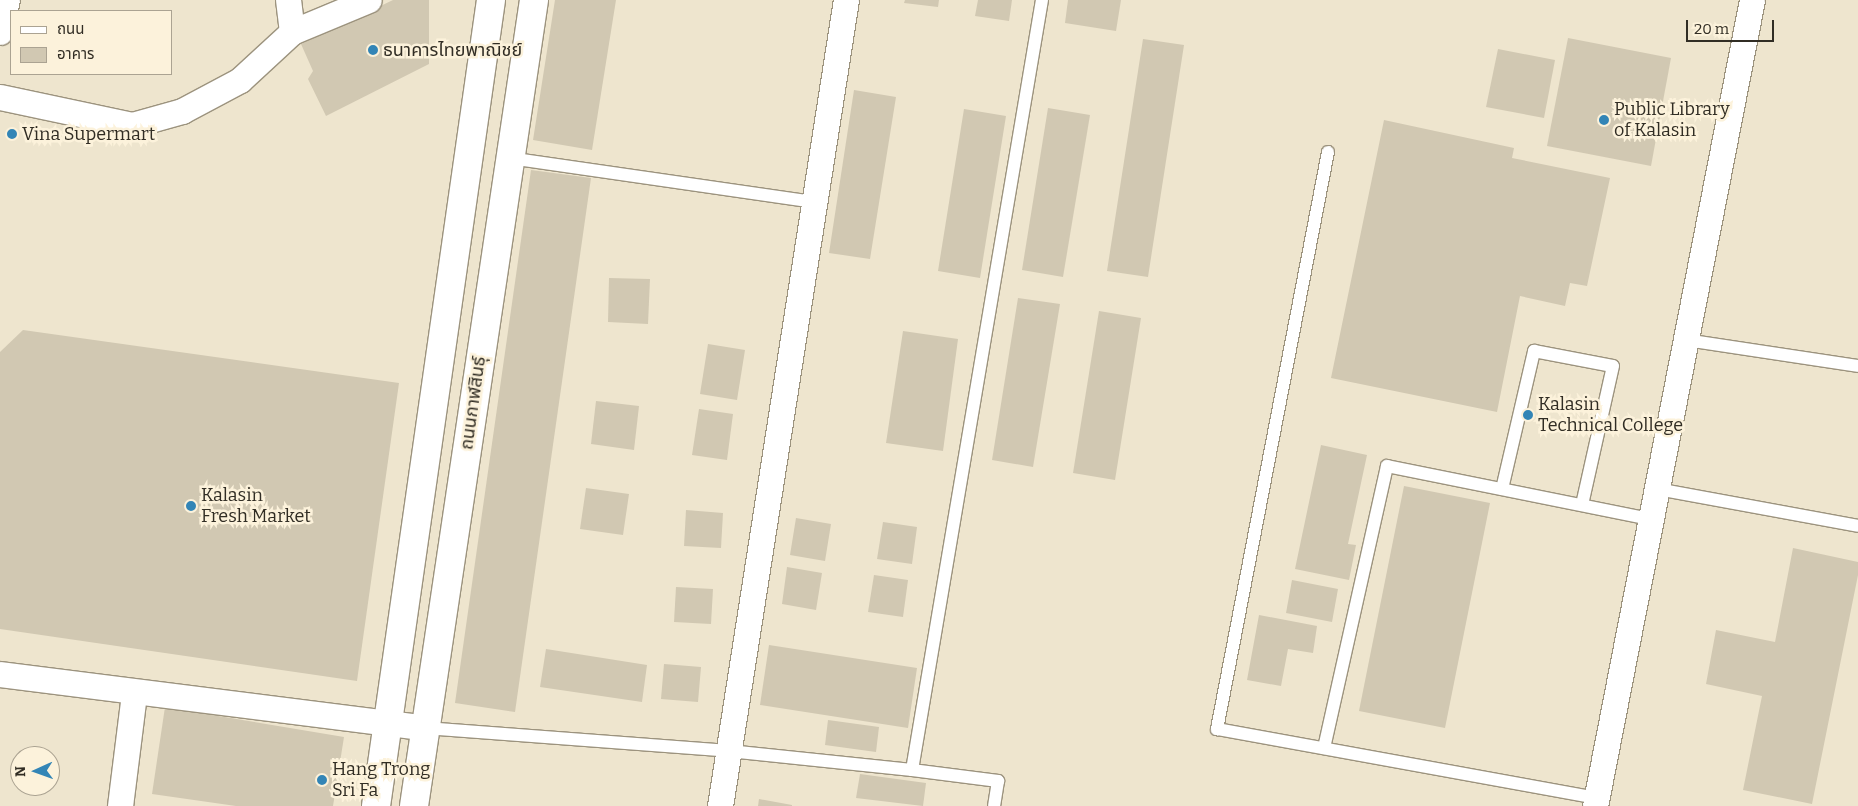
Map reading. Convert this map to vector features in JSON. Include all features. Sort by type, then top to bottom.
[{"type":"main road","points":[[376,806],[491,0]]},
{"type":"main road","name":"ถนนกาฬสินธุ์","points":[[414,806],[534,0]]},
{"type":"street","points":[[0,32],[7,0]]},
{"type":"street","points":[[288,0],[292,32]]},
{"type":"street","points":[[0,97],[132,125],[182,111],[240,80],[292,32],[369,0]]},
{"type":"street","points":[[720,806],[816,202],[846,0]]},
{"type":"street","points":[[1595,802],[1752,0]]},
{"type":"street","points":[[0,674],[134,693],[425,728]]},
{"type":"street","points":[[120,806],[134,693]]},
{"type":"lane","points":[[912,770],[1042,0]]},
{"type":"lane","points":[[1328,152],[1217,728],[1595,802]]},
{"type":"lane","points":[[509,158],[816,202]]},
{"type":"lane","points":[[1686,340],[1858,366]]},
{"type":"lane","points":[[1502,489],[1534,351],[1613,366],[1582,505]]},
{"type":"lane","points":[[1324,748],[1387,466],[1651,519]]},
{"type":"lane","points":[[1657,489],[1858,526]]},
{"type":"lane","points":[[425,728],[729,751],[998,781],[994,806]]},
{"type":"building","points":[[393,0],[429,0],[429,64],[326,116],[308,79],[313,71],[301,44]]},
{"type":"building","points":[[555,0],[616,0],[592,150],[533,140]]},
{"type":"building","points":[[905,0],[939,0],[938,7],[904,3]]},
{"type":"building","points":[[978,0],[1012,0],[1009,21],[975,16]]},
{"type":"building","points":[[1068,0],[1121,0],[1116,31],[1065,23]]},
{"type":"building","points":[[1568,38],[1671,58],[1651,166],[1547,146]]},
{"type":"building","points":[[1143,39],[1184,45],[1148,277],[1107,271]]},
{"type":"building","points":[[1498,49],[1555,60],[1544,118],[1486,107]]},
{"type":"building","points":[[854,90],[896,97],[870,259],[829,253]]},
{"type":"building","points":[[1048,108],[1090,115],[1063,277],[1022,270]]},
{"type":"building","points":[[964,109],[1006,116],[980,278],[938,271]]},
{"type":"building","points":[[1384,120],[1514,148],[1512,158],[1610,178],[1587,286],[1570,283],[1565,306],[1520,296],[1497,412],[1331,378]]},
{"type":"building","points":[[531,170],[591,178],[515,712],[455,703]]},
{"type":"building","points":[[609,278],[650,279],[648,324],[608,322]]},
{"type":"building","points":[[1018,298],[1060,304],[1033,467],[992,460]]},
{"type":"building","points":[[1099,311],[1141,318],[1115,480],[1073,473]]},
{"type":"building","name":"Kalasin Fresh Market","points":[[23,330],[399,383],[357,681],[0,629],[0,352]]},
{"type":"building","points":[[903,331],[958,339],[943,451],[886,443]]},
{"type":"building","points":[[708,344],[745,350],[737,400],[700,394]]},
{"type":"building","points":[[596,401],[639,406],[634,450],[591,444]]},
{"type":"building","points":[[699,409],[733,414],[727,460],[692,455]]},
{"type":"building","points":[[1321,445],[1367,455],[1348,544],[1356,545],[1349,580],[1295,569]]},
{"type":"building","points":[[1404,486],[1490,503],[1445,728],[1359,711]]},
{"type":"building","points":[[586,488],[629,494],[623,535],[580,529]]},
{"type":"building","points":[[686,510],[723,513],[721,548],[684,546]]},
{"type":"building","points":[[796,518],[831,524],[825,561],[790,555]]},
{"type":"building","points":[[883,522],[917,527],[912,564],[877,559]]},
{"type":"building","points":[[1793,548],[1858,562],[1858,575],[1812,804],[1743,790],[1762,696],[1706,684],[1716,630],[1775,642]]},
{"type":"building","points":[[787,567],[822,573],[816,610],[782,604]]},
{"type":"building","points":[[874,575],[908,580],[903,617],[868,612]]},
{"type":"building","points":[[1292,580],[1338,589],[1332,622],[1286,613]]},
{"type":"building","points":[[676,587],[713,589],[711,624],[674,622]]},
{"type":"building","points":[[1259,615],[1317,626],[1313,653],[1288,649],[1281,686],[1247,680]]},
{"type":"building","points":[[769,645],[917,668],[908,728],[760,705]]},
{"type":"building","points":[[546,649],[647,665],[642,702],[540,687]]},
{"type":"building","points":[[664,664],[701,667],[698,702],[661,699]]},
{"type":"building","points":[[165,707],[344,737],[333,806],[236,806],[152,794]]},
{"type":"building","points":[[828,720],[879,727],[876,752],[825,745]]},
{"type":"building","points":[[860,774],[926,783],[923,806],[856,798]]},
{"type":"building","points":[[759,799],[792,805],[792,806],[758,806]]},
{"type":"place","name":"ธนาคารไทยพาณิชย์","points":[[373,50]]},
{"type":"place","name":"Public Library of Kalasin","points":[[1604,120]]},
{"type":"place","name":"Vina Supermart","points":[[12,134]]},
{"type":"place","name":"Kalasin Technical College","points":[[1528,415]]},
{"type":"place","name":"Kalasin Fresh Market","points":[[191,506]]},
{"type":"place","name":"Hang Trong Sri Fa","points":[[322,780]]}]
